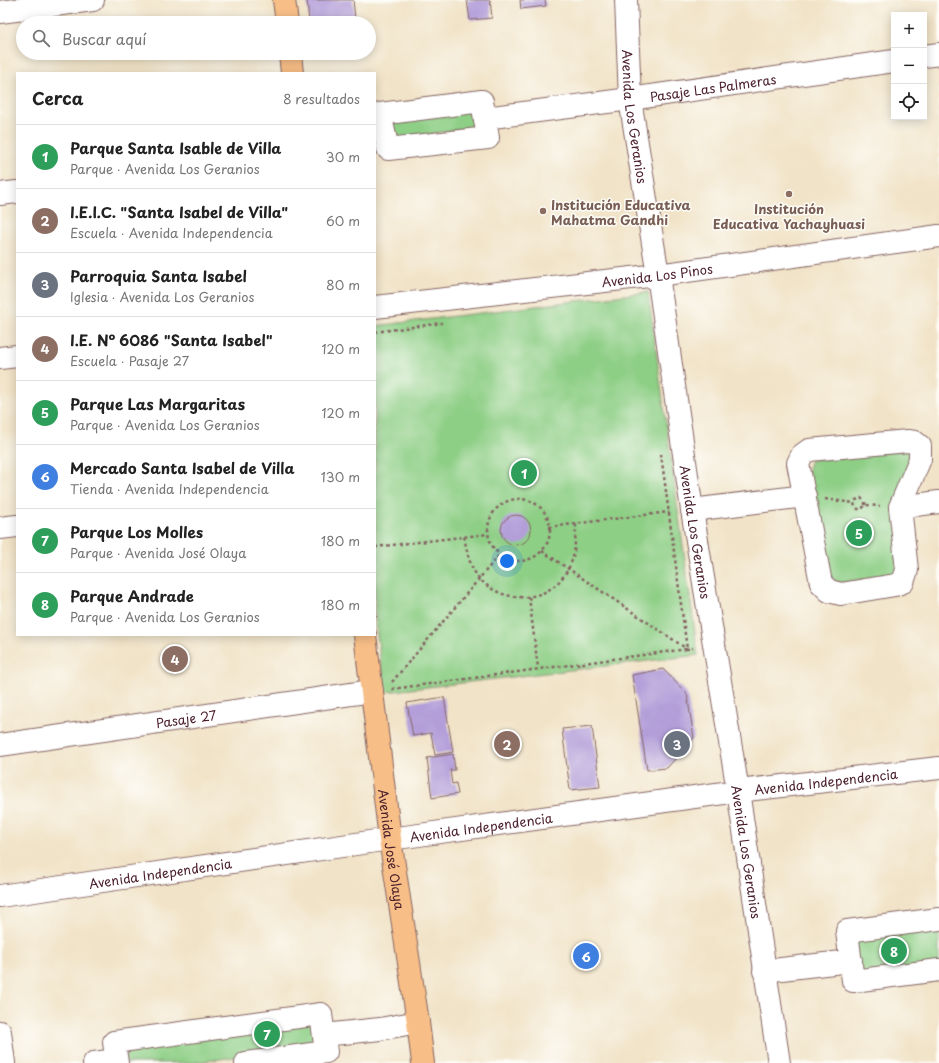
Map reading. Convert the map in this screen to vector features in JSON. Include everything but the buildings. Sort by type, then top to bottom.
[{"type":"main road","points":[[284,0],[286,16]]},
{"type":"main road","points":[[291,60],[292,72]]},
{"type":"main road","name":"Avenida José Olaya","points":[[372,636],[379,690],[390,840],[423,1063]]},
{"type":"street","points":[[0,12],[94,0]]},
{"type":"street","name":"Avenida Los Geranios","points":[[626,0],[630,99],[658,276],[692,510],[738,791],[764,972],[779,1063]]},
{"type":"street","points":[[927,56],[939,54]]},
{"type":"street","name":"Pasaje Las Palmeras","points":[[485,118],[630,99],[891,60]]},
{"type":"street","points":[[482,101],[485,118],[488,138],[388,150],[380,132],[380,114],[482,101]]},
{"type":"street","points":[[0,194],[16,192]]},
{"type":"street","name":"Avenida Los Pinos","points":[[376,307],[658,276],[939,236]]},
{"type":"street","points":[[0,358],[16,356]]},
{"type":"street","points":[[908,440],[915,442],[920,446],[920,459],[900,507],[907,570],[903,582],[895,585],[841,594],[829,591],[821,584],[798,463],[802,455],[809,450],[908,440]]},
{"type":"street","points":[[692,510],[805,496]]},
{"type":"street","points":[[900,507],[939,502]]},
{"type":"street","points":[[0,528],[16,526]]},
{"type":"street","name":"Pasaje 27","points":[[0,745],[379,690]]},
{"type":"street","name":"Avenida Independencia","points":[[0,896],[738,791],[939,768]]},
{"type":"street","points":[[939,919],[847,931],[854,981],[939,970]]},
{"type":"street","points":[[764,972],[851,961]]},
{"type":"street","points":[[94,1063],[116,1061],[114,1042],[321,1014],[326,1052],[246,1063]]},
{"type":"street","points":[[324,1035],[418,1022]]},
{"type":"street","points":[[0,1032],[4,1063]]},
{"type":"path","points":[[376,332],[445,322]]},
{"type":"path","points":[[660,451],[687,649]]},
{"type":"path","points":[[805,496],[854,503]]},
{"type":"path","points":[[861,498],[865,502],[865,505],[862,509],[858,509],[855,507],[854,503],[856,500],[861,498]]},
{"type":"path","points":[[520,499],[530,501],[539,506],[545,514],[549,527],[547,542],[542,551],[534,557],[525,560],[514,560],[504,557],[496,551],[490,542],[488,534],[489,521],[493,512],[501,504],[510,500],[520,499]]},
{"type":"path","points":[[549,527],[692,510]]},
{"type":"path","points":[[464,537],[469,559],[477,576],[491,589],[508,596],[529,597],[543,593],[557,584],[568,569],[573,554],[576,524]]},
{"type":"path","points":[[376,547],[488,534]]},
{"type":"path","points":[[542,551],[687,649]]},
{"type":"path","points":[[379,690],[500,554]]},
{"type":"path","points":[[529,597],[538,668]]},
{"type":"path","points":[[379,690],[714,645]]},
{"type":"green space","points":[[469,107],[473,127],[394,140],[391,119]]},
{"type":"green space","points":[[648,292],[698,655],[385,692],[376,627],[376,326]]},
{"type":"green space","points":[[909,450],[913,456],[900,565],[894,574],[840,583],[833,579],[829,574],[808,468],[811,460]]},
{"type":"green space","points":[[939,919],[939,970],[853,981],[847,931]]},
{"type":"green space","points":[[312,1022],[315,1046],[191,1063],[125,1063],[122,1047]]},
{"type":"place","name":"Institución Educativa Yachayhuasi","points":[[789,194]]},
{"type":"place","name":"Institución Educativa Mahatma Gandhi","points":[[543,211]]},
{"type":"place","name":"Parque Santa Isable de Villa","points":[[524,473]]},
{"type":"place","name":"Parque Las Margaritas","points":[[859,533]]},
{"type":"place","name":"I.E. N° 6086 \"Santa Isabel\"","points":[[175,659]]},
{"type":"place","name":"I.E.I.C. \"Santa Isabel de Villa\"","points":[[507,744]]},
{"type":"place","name":"Parroquia Santa Isabel","points":[[677,744]]},
{"type":"place","name":"Parque Andrade","points":[[894,951]]},
{"type":"place","name":"Mercado Santa Isabel de Villa","points":[[586,956]]},
{"type":"place","name":"Parque Los Molles","points":[[267,1034]]}]
